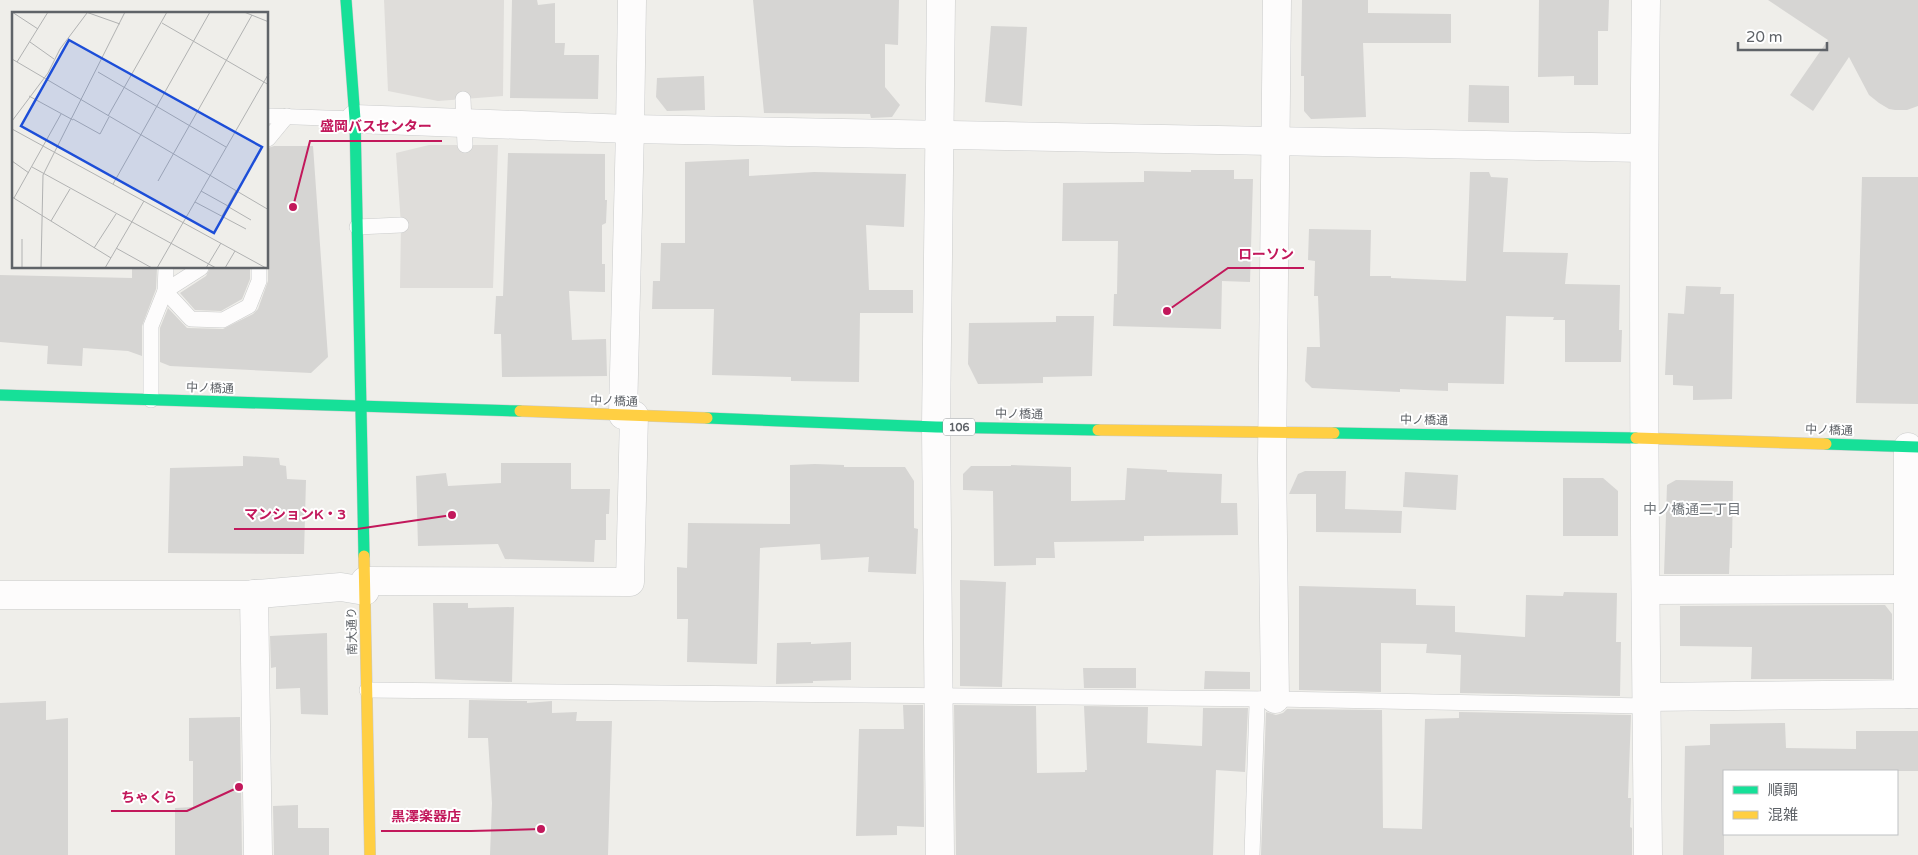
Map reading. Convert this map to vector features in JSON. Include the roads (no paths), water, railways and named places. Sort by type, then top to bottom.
[{"type":"main road","name":"南大通り","points":[[346,0],[355,119],[370,855]]},
{"type":"main road","name":"中ノ橋通","points":[[0,395],[936,427],[1645,438],[1913,447]]},
{"type":"street","points":[[0,595],[254,594],[341,586],[630,582],[628,415],[632,0]]},
{"type":"street","points":[[940,855],[936,427],[941,0]]},
{"type":"street","points":[[1267,699],[1277,0]]},
{"type":"street","points":[[1646,0],[1644,148],[1648,855]]},
{"type":"street","points":[[355,119],[630,129],[1644,148]]},
{"type":"street","points":[[1647,702],[1913,694],[1913,447]]},
{"type":"street","points":[[1646,590],[1912,592]]},
{"type":"street","points":[[254,594],[258,855]]},
{"type":"lane","points":[[269,116],[355,119]]},
{"type":"lane","points":[[269,138],[287,116]]},
{"type":"lane","points":[[357,227],[402,225]]},
{"type":"lane","points":[[151,400],[151,326],[165,291],[166,269]]},
{"type":"lane","points":[[165,291],[199,269]]},
{"type":"lane","points":[[165,291],[191,319],[222,320],[249,306],[259,281],[258,269]]},
{"type":"lane","points":[[367,690],[1647,702]]},
{"type":"lane","points":[[1252,855],[1257,705],[1267,699]]},
{"type":"place","name":"盛岡バスセンター","points":[[293,207]]},
{"type":"place","name":"ローソン","points":[[1167,311]]},
{"type":"place","name":"マンションK・3","points":[[452,515]]},
{"type":"place","name":"ちゃくら","points":[[239,787]]},
{"type":"place","name":"黒澤楽器店","points":[[541,829]]},
{"type":"district","name":"中ノ橋通二丁目","points":[[1692,509]]}]
